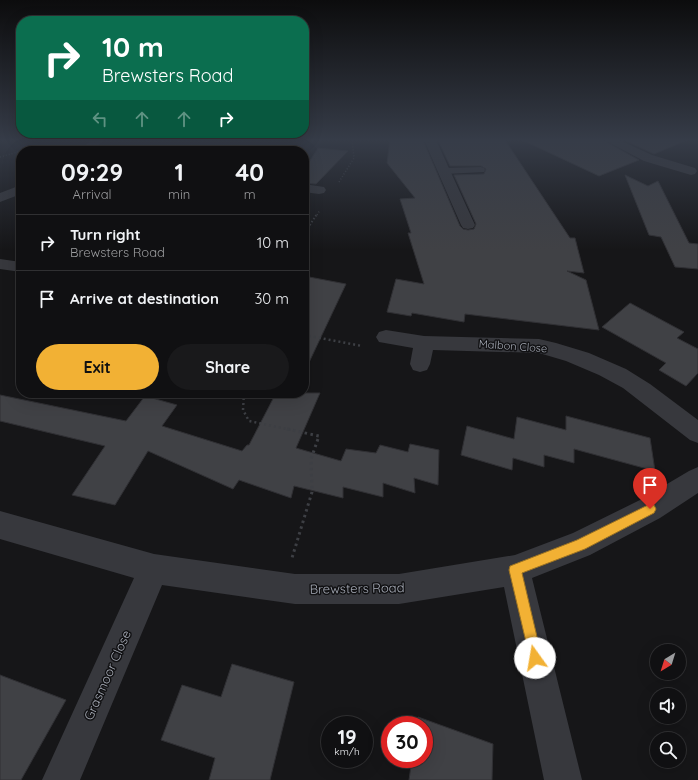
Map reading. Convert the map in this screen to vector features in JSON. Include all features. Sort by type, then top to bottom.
[{"type":"street","points":[[446,176],[468,225]]},
{"type":"street","points":[[693,176],[693,180],[697,186]]},
{"type":"street","points":[[309,189],[319,190]]},
{"type":"street","points":[[0,198],[16,191]]},
{"type":"street","points":[[0,264],[16,266]]},
{"type":"street","name":"Malbon Close","points":[[386,338],[424,343],[539,346],[558,350],[608,369],[629,382],[698,433]]},
{"type":"street","points":[[420,364],[424,343]]},
{"type":"street","name":"Brewsters Road","points":[[0,525],[154,569],[295,589],[400,589],[515,570],[580,545],[650,509],[698,479]]},
{"type":"street","name":"Grasmoor Close","points":[[61,780],[154,569]]},
{"type":"street","points":[[515,570],[563,780]]},
{"type":"path","points":[[309,336],[379,349],[386,338]]},
{"type":"path","points":[[244,398],[243,410],[249,421],[319,436],[311,459],[312,492],[283,587]]},
{"type":"building","points":[[309,176],[323,176],[316,184],[309,183]]},
{"type":"building","points":[[398,176],[439,176],[460,226],[463,229],[474,229],[476,224],[455,176],[529,176],[570,238],[575,238],[584,273],[567,271],[586,280],[599,330],[465,314],[464,322],[412,313],[411,316],[387,312],[396,279],[424,284],[408,233],[411,233],[400,199],[415,198]]},
{"type":"building","points":[[626,176],[648,186],[658,181],[689,243],[698,244],[698,269],[675,267],[661,237],[649,235]]},
{"type":"building","points":[[309,277],[346,284],[309,362]]},
{"type":"building","points":[[630,303],[684,332],[677,338],[698,349],[698,373],[686,386],[659,370],[666,363],[602,327]]},
{"type":"building","points":[[309,393],[320,393],[296,448],[341,461],[346,449],[376,453],[380,445],[408,452],[410,444],[439,450],[438,485],[414,478],[415,493],[383,483],[383,497],[343,487],[343,498],[294,486],[291,498],[239,480],[233,489],[148,451],[115,505],[72,495],[105,446],[0,421],[0,395],[126,421],[143,398],[152,398],[177,405],[162,426],[242,451],[247,445],[249,445],[273,398],[309,398]]},
{"type":"building","points":[[566,416],[650,438],[655,471],[574,449],[574,463],[544,455],[544,467],[513,458],[512,470],[461,455],[467,426],[514,439],[517,417],[566,430]]},
{"type":"building","points":[[232,664],[294,682],[270,780],[209,780],[215,758],[161,740],[182,685],[221,697]]},
{"type":"building","points":[[0,675],[66,700],[21,780],[0,780]]},
{"type":"building","points":[[433,722],[493,744],[492,780],[409,780],[411,768],[433,768]]},
{"type":"route","points":[[535,658],[515,570],[580,545],[650,509]]}]
